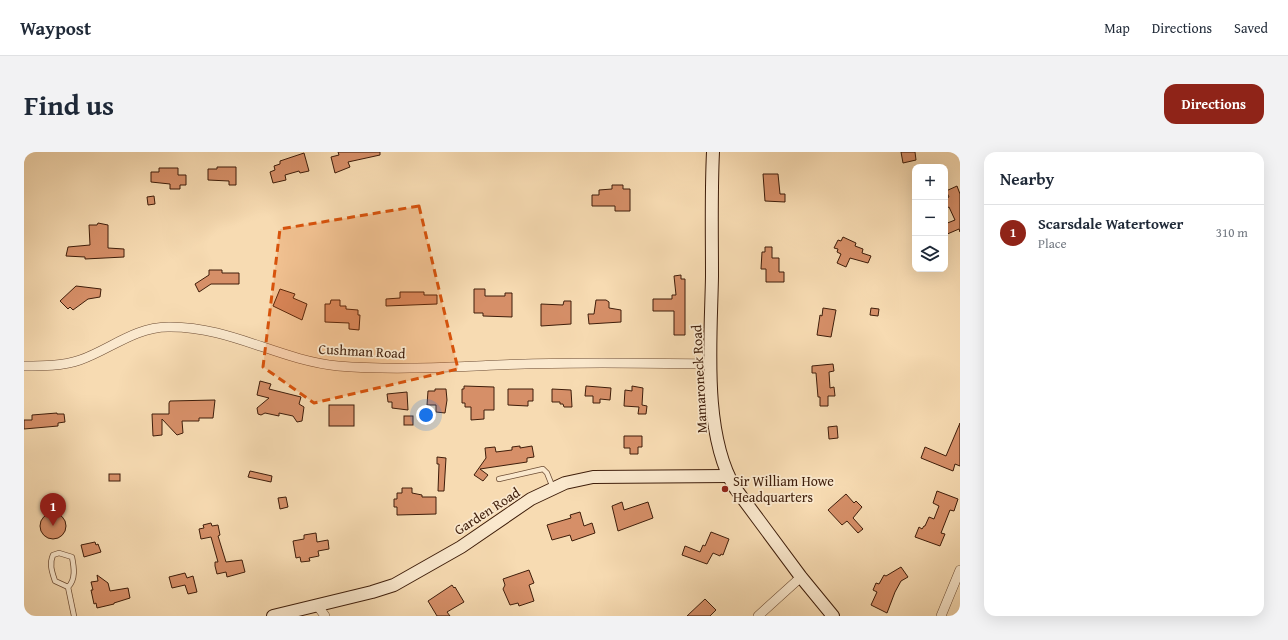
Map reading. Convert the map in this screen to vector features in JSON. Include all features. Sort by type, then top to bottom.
[{"type":"street","name":"Mamaroneck Road","points":[[713,152],[711,364],[715,426],[728,476],[747,505],[801,577],[833,616]]},
{"type":"street","name":"Cushman Road","points":[[24,366],[46,366],[80,360],[120,340],[145,330],[164,326],[195,328],[220,332],[305,361],[339,366],[453,367],[588,362],[711,364]]},
{"type":"street","name":"Garden Road","points":[[273,616],[372,592],[408,578],[531,500],[553,488],[578,480],[592,477],[728,476]]},
{"type":"street","points":[[941,616],[960,570]]},
{"type":"street","points":[[758,616],[801,577]]},
{"type":"street","points":[[317,605],[325,616]]},
{"type":"lane","points":[[499,479],[543,469],[547,473],[553,488]]},
{"type":"lane","points":[[58,553],[72,557],[73,578],[72,584],[68,587],[55,581],[51,567],[53,555],[58,553]]},
{"type":"lane","points":[[68,587],[74,616]]},
{"type":"highlighted area","points":[[419,206],[458,369],[314,403],[263,367],[280,229]]},
{"type":"building","points":[[338,152],[380,152],[380,155],[348,162],[350,167],[335,173],[331,157],[339,155]]},
{"type":"building","points":[[901,152],[915,152],[916,160],[903,163]]},
{"type":"building","points":[[304,153],[309,171],[300,173],[299,171],[285,175],[286,180],[273,183],[270,172],[275,170],[274,166],[280,164],[280,161]]},
{"type":"building","points":[[217,167],[236,167],[236,185],[229,185],[229,181],[208,180],[208,169],[217,169]]},
{"type":"building","points":[[159,168],[178,168],[178,175],[186,175],[186,185],[180,185],[180,189],[170,189],[170,184],[151,182],[151,172],[159,172]]},
{"type":"building","points":[[763,174],[778,174],[780,194],[785,194],[785,202],[765,201]]},
{"type":"building","points":[[612,185],[623,185],[623,189],[630,189],[630,211],[615,211],[615,206],[592,206],[592,195],[599,195],[599,190],[612,189]]},
{"type":"building","points":[[957,186],[960,194],[960,232],[959,229],[948,234],[948,223],[955,220],[948,208],[948,190]]},
{"type":"building","points":[[154,196],[155,204],[148,205],[147,197]]},
{"type":"building","points":[[98,223],[108,225],[108,248],[124,249],[124,257],[85,259],[85,257],[66,256],[68,247],[90,245],[89,225],[97,225]]},
{"type":"building","points":[[843,237],[856,243],[855,246],[863,249],[862,253],[871,256],[868,263],[850,258],[846,267],[837,263],[841,254],[837,252],[838,249],[834,248],[838,240],[841,241]]},
{"type":"building","points":[[765,247],[772,247],[772,258],[779,258],[779,272],[784,272],[784,282],[766,282],[766,269],[761,269],[762,252],[765,252]]},
{"type":"building","points":[[209,270],[222,270],[222,273],[239,273],[239,284],[211,284],[199,292],[195,284],[209,275]]},
{"type":"building","points":[[681,275],[681,279],[685,279],[685,335],[674,335],[674,311],[653,311],[653,299],[672,299],[672,295],[676,295],[674,276]]},
{"type":"building","points":[[76,286],[101,289],[100,297],[88,299],[73,310],[70,307],[68,309],[60,301]]},
{"type":"building","points":[[280,289],[295,294],[293,298],[307,304],[302,320],[273,306]]},
{"type":"building","points":[[474,289],[485,289],[485,296],[505,296],[505,293],[512,293],[512,317],[483,316],[483,313],[474,313]]},
{"type":"building","points":[[400,292],[424,292],[424,295],[437,295],[437,304],[386,306],[386,299],[400,298]]},
{"type":"building","points":[[331,300],[340,300],[340,306],[346,306],[346,309],[358,310],[358,315],[360,315],[359,330],[349,329],[349,323],[325,322],[325,304],[330,304]]},
{"type":"building","points":[[596,300],[606,300],[609,302],[609,308],[621,310],[621,322],[589,324],[588,314],[594,314]]},
{"type":"building","points":[[564,301],[571,301],[571,324],[541,326],[541,304],[563,305]]},
{"type":"building","points":[[823,308],[836,310],[831,337],[817,335],[820,315],[822,316]]},
{"type":"building","points":[[871,308],[879,309],[878,316],[870,315]]},
{"type":"building","points":[[833,364],[834,371],[829,372],[830,388],[834,387],[835,396],[828,396],[828,406],[820,406],[816,373],[812,373],[812,366]]},
{"type":"building","points":[[260,381],[271,384],[269,389],[301,397],[299,404],[304,407],[302,421],[297,422],[293,416],[279,413],[279,416],[265,413],[261,415],[258,414],[257,408],[269,398],[257,395]]},
{"type":"building","points":[[464,386],[494,387],[494,410],[484,410],[484,419],[471,420],[471,407],[465,407],[465,403],[462,403],[462,389],[464,389]]},
{"type":"building","points":[[586,386],[611,388],[610,400],[600,399],[600,403],[593,403],[593,396],[585,396]]},
{"type":"building","points":[[632,386],[643,388],[642,405],[647,406],[646,414],[638,414],[639,407],[624,406],[625,390],[632,391]]},
{"type":"building","points":[[435,389],[446,389],[447,400],[445,413],[436,412],[436,405],[427,405],[428,391],[435,391]]},
{"type":"building","points":[[508,389],[533,389],[533,401],[528,401],[528,406],[508,405]]},
{"type":"building","points":[[552,389],[571,390],[572,407],[564,407],[563,404],[560,404],[560,402],[552,402]]},
{"type":"building","points":[[407,392],[408,410],[392,408],[392,402],[388,402],[387,394]]},
{"type":"building","points":[[215,400],[213,418],[199,418],[199,421],[182,421],[183,433],[177,435],[162,419],[162,435],[153,436],[152,414],[169,414],[170,401]]},
{"type":"building","points":[[329,405],[354,405],[354,426],[329,426]]},
{"type":"building","points":[[57,413],[64,414],[65,422],[58,423],[58,426],[24,429],[24,420],[32,420],[32,415]]},
{"type":"building","points":[[404,416],[413,416],[413,425],[404,425]]},
{"type":"building","points":[[960,423],[960,466],[955,464],[953,471],[921,458],[925,447],[946,456]]},
{"type":"building","points":[[837,426],[838,438],[829,439],[828,427]]},
{"type":"building","points":[[624,436],[642,436],[642,447],[638,447],[638,454],[630,454],[630,448],[624,448]]},
{"type":"building","points":[[520,446],[520,448],[532,446],[534,457],[527,458],[527,462],[480,469],[488,475],[483,481],[474,475],[486,458],[485,448],[495,447],[496,452],[512,450],[512,447]]},
{"type":"building","points":[[437,457],[446,458],[444,491],[438,491],[439,464],[437,464]]},
{"type":"building","points":[[250,471],[272,476],[271,482],[248,477]]},
{"type":"building","points":[[109,474],[120,474],[120,481],[109,481]]},
{"type":"building","points":[[402,488],[412,488],[412,493],[422,495],[422,497],[436,497],[436,514],[397,515],[397,507],[394,507],[394,499],[397,499],[397,493],[402,493]]},
{"type":"building","points":[[937,491],[958,499],[954,511],[950,510],[941,533],[945,534],[940,546],[915,537],[919,527],[922,529],[925,526],[929,517],[934,519],[939,506],[933,503]]},
{"type":"building","points":[[846,494],[854,503],[856,501],[862,507],[853,518],[863,529],[858,533],[847,521],[842,525],[828,510]]},
{"type":"building","points":[[286,497],[288,507],[280,509],[278,498]]},
{"type":"building","points":[[622,502],[624,510],[648,502],[653,518],[618,531],[612,506]]},
{"type":"building","points":[[580,512],[584,526],[592,523],[595,533],[572,541],[570,535],[552,540],[547,525],[571,518],[570,515]]},
{"type":"building","points":[[53,513],[62,517],[66,526],[62,535],[53,539],[44,535],[40,526],[44,517]]},
{"type":"building","points":[[211,523],[212,526],[218,525],[220,535],[218,536],[226,562],[242,560],[245,572],[227,577],[226,572],[217,574],[215,562],[218,562],[211,537],[201,539],[199,529],[204,528],[203,525]]},
{"type":"building","points":[[711,532],[729,539],[723,555],[721,554],[720,556],[713,553],[707,564],[682,555],[685,546],[700,552],[703,545],[705,546]]},
{"type":"building","points":[[316,533],[317,542],[328,540],[329,549],[318,551],[319,556],[309,558],[310,561],[301,562],[300,557],[296,558],[293,541],[304,539],[304,535]]},
{"type":"building","points":[[95,542],[96,545],[98,544],[101,552],[84,557],[81,545]]},
{"type":"building","points":[[901,567],[908,577],[901,581],[887,613],[871,605],[877,592],[873,590],[876,583],[879,584],[884,575],[886,576]]},
{"type":"building","points":[[529,570],[534,583],[529,585],[534,601],[519,606],[518,603],[510,605],[503,589],[505,585],[503,579]]},
{"type":"building","points":[[185,573],[187,578],[193,576],[197,592],[188,594],[185,585],[172,588],[169,577]]},
{"type":"building","points":[[97,575],[108,583],[110,591],[128,588],[130,598],[97,608],[96,603],[94,604],[91,582],[98,581]]},
{"type":"building","points":[[452,585],[454,588],[455,587],[464,602],[447,612],[450,616],[437,616],[428,601]]},
{"type":"building","points":[[705,599],[716,610],[710,616],[687,616]]},
{"type":"place","name":"Sir William Howe Headquarters","points":[[725,489]]},
{"type":"place","name":"Scarsdale Watertower","points":[[53,526]]}]
